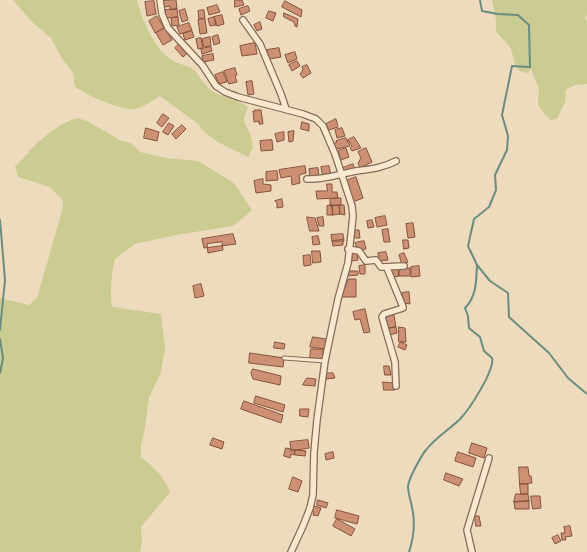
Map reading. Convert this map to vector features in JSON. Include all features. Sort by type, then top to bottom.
[{"type":"street","points":[[160,0],[162,14],[168,28],[203,66],[216,86],[224,92],[238,97],[286,109],[316,120],[323,126],[335,154],[352,206],[352,223],[345,275],[338,299],[325,361],[314,452],[313,495],[303,526],[290,552]]},
{"type":"street","points":[[243,20],[260,44],[286,109]]},
{"type":"street","points":[[307,179],[322,179],[379,168],[396,161]]},
{"type":"street","points":[[348,249],[359,251],[366,261],[376,260],[380,267],[387,268],[404,266]]},
{"type":"street","points":[[387,268],[404,307],[384,314],[382,317],[395,362],[396,386]]},
{"type":"street","points":[[472,552],[467,530],[489,458]]},
{"type":"lane","points":[[284,358],[325,361]]},
{"type":"green space","points":[[13,0],[137,0],[142,16],[154,41],[166,55],[172,60],[194,70],[212,91],[248,107],[244,118],[245,124],[250,133],[253,147],[248,157],[227,147],[208,135],[198,124],[160,96],[141,107],[128,109],[104,102],[75,87],[73,73],[61,57],[51,38],[31,21]]},
{"type":"green space","points":[[492,0],[587,0],[587,15],[585,18],[587,22],[587,84],[575,85],[566,90],[565,102],[557,119],[551,120],[542,111],[538,100],[539,89],[531,69],[527,73],[518,69],[509,46],[496,32],[496,20]]},
{"type":"green space","points":[[78,118],[89,122],[120,140],[131,143],[140,152],[166,158],[198,161],[234,183],[252,210],[233,226],[176,235],[135,244],[115,259],[111,283],[112,307],[161,314],[165,348],[161,372],[149,398],[141,445],[141,457],[161,477],[170,492],[141,527],[142,540],[140,552],[0,552],[0,298],[29,305],[37,298],[62,211],[63,200],[50,187],[18,177],[15,167],[51,131],[69,121]]},
{"type":"building","points":[[176,0],[177,9],[170,10],[170,6],[165,7],[162,1]]},
{"type":"building","points":[[235,0],[242,0],[244,5],[235,7]]},
{"type":"building","points":[[154,1],[156,14],[147,16],[145,2]]},
{"type":"building","points":[[285,1],[302,10],[301,17],[282,7]]},
{"type":"building","points":[[217,5],[220,12],[209,15],[207,8]]},
{"type":"building","points":[[248,6],[250,11],[241,15],[239,9]]},
{"type":"building","points":[[177,9],[178,17],[166,18],[165,10]]},
{"type":"building","points":[[185,9],[188,20],[182,22],[179,11]]},
{"type":"building","points":[[204,10],[205,18],[199,19],[198,11]]},
{"type":"building","points":[[269,11],[276,13],[273,21],[266,18]]},
{"type":"building","points":[[284,13],[298,19],[297,27],[295,26],[294,22],[284,17]]},
{"type":"building","points":[[222,15],[224,24],[217,26],[214,17]]},
{"type":"building","points":[[157,16],[164,28],[155,33],[149,21]]},
{"type":"building","points":[[178,17],[179,25],[172,26],[171,18]]},
{"type":"building","points":[[214,17],[216,25],[210,26],[208,19]]},
{"type":"building","points":[[205,19],[207,33],[200,34],[198,20]]},
{"type":"building","points":[[260,22],[262,29],[257,31],[254,25]]},
{"type":"building","points":[[189,23],[192,30],[180,34],[177,27]]},
{"type":"building","points":[[165,28],[172,40],[163,45],[156,33]]},
{"type":"building","points":[[192,31],[194,37],[185,40],[183,34]]},
{"type":"building","points":[[218,35],[220,43],[214,45],[212,37]]},
{"type":"building","points":[[210,37],[211,46],[204,47],[202,39]]},
{"type":"building","points":[[201,38],[203,48],[198,49],[196,39]]},
{"type":"building","points":[[180,43],[189,52],[183,57],[175,48]]},
{"type":"building","points":[[255,43],[257,54],[242,56],[240,46]]},
{"type":"building","points":[[211,47],[212,51],[202,54],[201,49]]},
{"type":"building","points":[[279,48],[281,57],[269,59],[267,50]]},
{"type":"building","points":[[295,52],[297,59],[288,63],[285,55]]},
{"type":"building","points":[[213,54],[214,60],[203,62],[202,56]]},
{"type":"building","points":[[297,61],[300,66],[292,71],[289,65]]},
{"type":"building","points":[[307,65],[311,73],[303,78],[300,74],[303,70],[302,67]]},
{"type":"building","points":[[235,68],[237,82],[229,84],[224,71]]},
{"type":"building","points":[[223,72],[227,82],[219,84],[215,75]]},
{"type":"building","points":[[252,81],[254,94],[248,95],[246,82]]},
{"type":"building","points":[[261,110],[263,124],[259,124],[259,121],[254,122],[253,111]]},
{"type":"building","points":[[163,114],[169,118],[162,127],[157,123]]},
{"type":"building","points":[[336,119],[338,127],[329,130],[326,124]]},
{"type":"building","points":[[302,122],[309,124],[309,131],[301,129]]},
{"type":"building","points":[[169,123],[174,126],[168,135],[163,132]]},
{"type":"building","points":[[182,125],[186,129],[176,139],[172,134]]},
{"type":"building","points":[[146,128],[159,132],[157,141],[144,138]]},
{"type":"building","points":[[342,128],[345,136],[337,138],[335,130]]},
{"type":"building","points":[[294,131],[293,141],[289,142],[288,132]]},
{"type":"building","points":[[284,132],[284,140],[277,142],[275,134]]},
{"type":"building","points":[[354,137],[361,148],[352,151],[350,148],[352,146],[348,140]]},
{"type":"building","points":[[346,138],[350,146],[336,149],[333,144],[337,142],[336,141]]},
{"type":"building","points":[[272,140],[273,150],[261,151],[260,141]]},
{"type":"building","points":[[346,148],[349,157],[341,160],[338,151]]},
{"type":"building","points":[[366,148],[372,162],[360,168],[358,163],[361,158],[358,152]]},
{"type":"building","points":[[353,164],[355,170],[345,174],[343,168]]},
{"type":"building","points":[[305,166],[306,173],[299,175],[300,183],[292,185],[291,176],[281,178],[279,170]]},
{"type":"building","points":[[329,166],[331,175],[323,178],[321,167]]},
{"type":"building","points":[[318,168],[319,176],[310,178],[309,169]]},
{"type":"building","points":[[277,171],[278,180],[266,181],[266,172]]},
{"type":"building","points":[[356,177],[363,198],[353,202],[346,181]]},
{"type":"building","points":[[263,179],[263,184],[271,185],[271,191],[256,193],[254,181]]},
{"type":"building","points":[[327,184],[332,184],[332,192],[337,192],[338,198],[317,199],[316,191],[327,191]]},
{"type":"building","points":[[341,198],[341,205],[330,206],[330,199]]},
{"type":"building","points":[[282,199],[283,207],[277,208],[277,203],[275,201]]},
{"type":"building","points":[[332,205],[339,205],[340,214],[333,215]]},
{"type":"building","points":[[332,205],[333,215],[327,215],[327,206]]},
{"type":"building","points":[[340,205],[344,205],[345,215],[340,214]]},
{"type":"building","points":[[385,216],[387,225],[377,227],[375,218]]},
{"type":"building","points":[[307,217],[315,218],[319,231],[310,231]]},
{"type":"building","points":[[323,217],[324,226],[319,226],[317,218]]},
{"type":"building","points":[[372,220],[374,227],[368,228],[367,221]]},
{"type":"building","points":[[413,223],[415,237],[408,238],[406,224]]},
{"type":"building","points":[[388,229],[390,242],[384,242],[382,230]]},
{"type":"building","points":[[354,230],[359,230],[360,238],[355,238]]},
{"type":"building","points":[[233,234],[236,244],[204,248],[202,239]]},
{"type":"building","points":[[343,234],[344,241],[332,241],[331,235]]},
{"type":"building","points":[[318,236],[320,244],[313,245],[312,237]]},
{"type":"building","points":[[343,240],[343,245],[333,246],[332,241]]},
{"type":"building","points":[[403,240],[408,240],[409,248],[404,249]]},
{"type":"building","points":[[364,241],[366,249],[358,250],[355,243]]},
{"type":"building","points":[[222,242],[223,250],[208,253],[207,244]]},
{"type":"building","points":[[312,251],[320,251],[321,262],[313,263]]},
{"type":"building","points":[[386,252],[388,260],[379,261],[378,253]]},
{"type":"building","points":[[351,253],[357,253],[358,260],[352,261]]},
{"type":"building","points":[[404,253],[408,262],[402,265],[399,255]]},
{"type":"building","points":[[310,255],[311,265],[304,266],[303,256]]},
{"type":"building","points":[[365,265],[365,274],[360,274],[359,266]]},
{"type":"building","points":[[419,266],[420,276],[411,277],[411,267]]},
{"type":"building","points":[[399,268],[399,276],[393,277],[391,270]]},
{"type":"building","points":[[399,268],[410,268],[410,276],[399,276]]},
{"type":"building","points":[[348,271],[358,271],[358,275],[348,276]]},
{"type":"building","points":[[349,279],[356,279],[356,297],[341,297]]},
{"type":"building","points":[[201,284],[204,296],[195,298],[193,286]]},
{"type":"building","points":[[409,292],[410,304],[404,303],[402,293]]},
{"type":"building","points":[[365,309],[370,332],[364,333],[360,319],[355,320],[353,312]]},
{"type":"building","points":[[394,315],[396,327],[388,328],[386,317]]},
{"type":"building","points":[[396,327],[397,333],[389,335],[388,329]]},
{"type":"building","points":[[399,327],[405,328],[406,342],[399,342]]},
{"type":"building","points":[[313,337],[326,339],[325,349],[310,347]]},
{"type":"building","points":[[275,342],[285,344],[284,349],[274,348]]},
{"type":"building","points":[[401,342],[407,345],[405,350],[398,347]]},
{"type":"building","points":[[311,349],[323,349],[323,359],[310,358]]},
{"type":"building","points":[[250,353],[284,358],[283,367],[249,363]]},
{"type":"building","points":[[384,366],[389,366],[391,375],[385,375]]},
{"type":"building","points":[[253,369],[281,376],[280,385],[253,379],[251,373]]},
{"type":"building","points":[[333,373],[335,378],[326,379],[325,374]]},
{"type":"building","points":[[307,378],[316,379],[315,386],[303,385]]},
{"type":"building","points":[[383,382],[393,383],[395,390],[384,390]]},
{"type":"building","points":[[256,396],[285,405],[283,412],[254,403]]},
{"type":"building","points":[[244,401],[283,415],[281,423],[241,409]]},
{"type":"building","points":[[300,409],[309,409],[308,417],[300,416]]},
{"type":"building","points":[[213,438],[224,442],[222,449],[210,445]]},
{"type":"building","points":[[308,440],[309,448],[291,451],[290,442]]},
{"type":"building","points":[[472,443],[487,448],[484,458],[469,453]]},
{"type":"building","points":[[286,448],[295,450],[294,455],[291,454],[290,458],[284,456]]},
{"type":"building","points":[[296,450],[306,451],[305,456],[295,455]]},
{"type":"building","points":[[333,452],[334,458],[326,460],[325,454]]},
{"type":"building","points":[[458,452],[476,458],[473,467],[455,461]]},
{"type":"building","points":[[519,467],[528,467],[529,476],[531,476],[532,483],[520,484]]},
{"type":"building","points":[[446,473],[463,479],[459,486],[444,480]]},
{"type":"building","points":[[293,477],[302,481],[298,492],[289,489]]},
{"type":"building","points":[[520,484],[528,484],[528,494],[521,494]]},
{"type":"building","points":[[516,494],[528,494],[529,501],[514,502]]},
{"type":"building","points":[[531,496],[540,496],[541,508],[533,509]]},
{"type":"building","points":[[318,500],[328,503],[326,508],[317,505]]},
{"type":"building","points":[[529,501],[529,509],[515,509],[514,502]]},
{"type":"building","points":[[312,505],[321,508],[318,516],[313,515],[314,512],[310,511]]},
{"type":"building","points":[[337,510],[359,516],[357,524],[335,518]]},
{"type":"building","points":[[475,516],[479,516],[481,526],[476,526]]},
{"type":"building","points":[[337,519],[355,529],[351,536],[333,526]]},
{"type":"building","points":[[570,526],[572,536],[565,537],[566,540],[562,540],[561,533],[565,533],[564,527]]},
{"type":"building","points":[[558,535],[561,541],[555,544],[552,538]]},
{"type":"waterway","points":[[480,0],[482,11],[498,14],[518,15],[529,25],[530,67],[512,66],[502,115],[508,136],[507,150],[495,175],[496,190],[489,207],[474,219],[468,246],[477,265],[490,281],[508,293],[509,317],[549,353],[568,378],[587,394]]},
{"type":"waterway","points":[[0,220],[5,280],[0,330]]},
{"type":"waterway","points":[[409,552],[413,538],[414,523],[408,489],[411,478],[426,450],[460,419],[469,407],[486,380],[492,364],[492,358],[484,351],[480,337],[469,328],[468,316],[465,308],[474,293],[477,265]]},
{"type":"waterway","points":[[0,339],[3,358],[0,373]]}]
